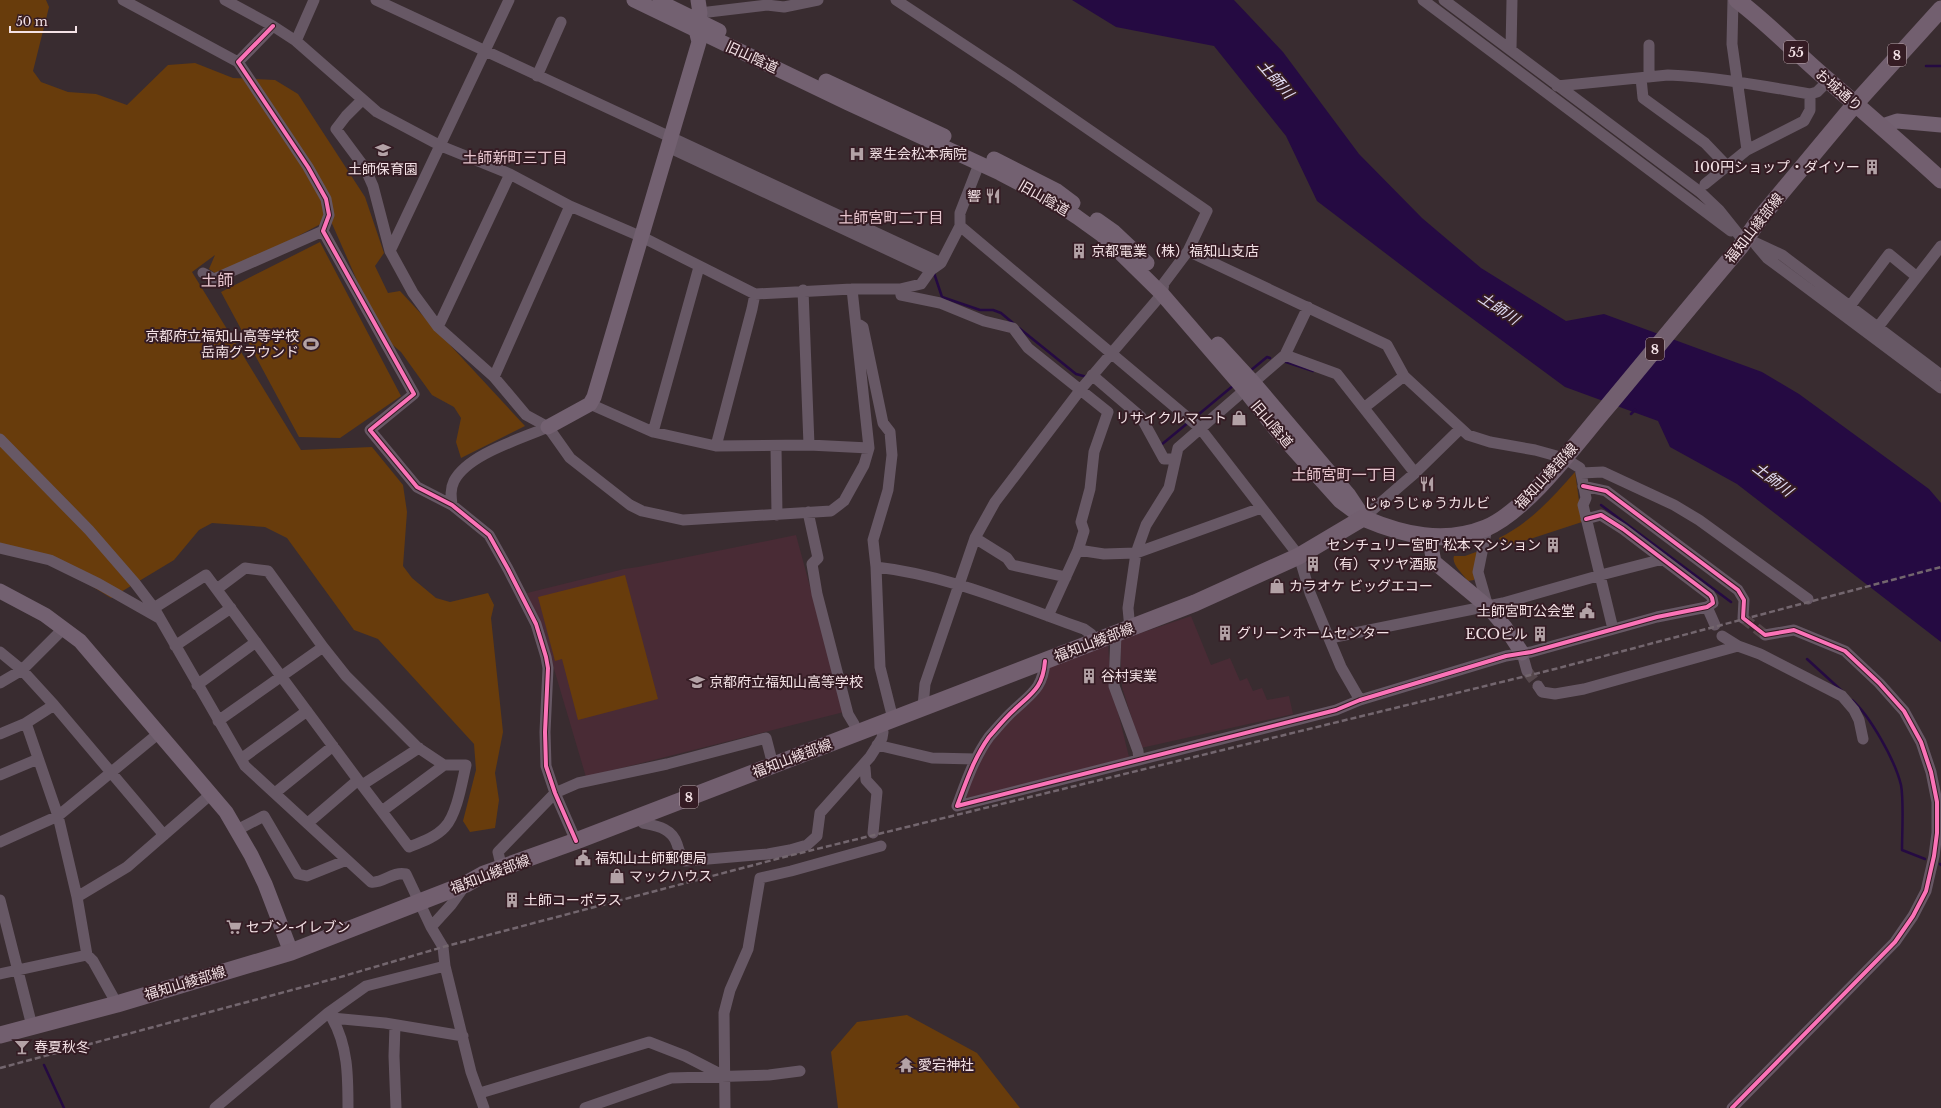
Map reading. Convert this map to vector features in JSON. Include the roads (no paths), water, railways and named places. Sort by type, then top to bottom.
[{"type":"main road","name":"お城通り","points":[[1737,0],[1757,15],[1828,81],[1882,126],[1941,180]]},
{"type":"main road","name":"福知山綾部線","points":[[0,1035],[116,1004],[291,952],[466,884],[484,874],[502,869],[576,841],[1195,603],[1299,556],[1363,518],[1387,528],[1429,537],[1464,535],[1487,528],[1507,515],[1531,495],[1566,455],[1745,240],[1766,211],[1855,104],[1941,9]]},
{"type":"street","points":[[124,0],[238,62],[308,167],[326,199],[329,215],[323,231],[214,279],[203,273]]},
{"type":"street","points":[[225,0],[273,26],[296,41],[376,112],[441,146],[510,174],[570,206],[642,237],[755,294],[803,290],[900,289],[921,284],[931,270],[941,263],[960,226],[960,213],[980,164]]},
{"type":"street","points":[[296,41],[314,0]]},
{"type":"street","points":[[376,0],[486,50],[931,270]]},
{"type":"street","points":[[390,251],[510,0]]},
{"type":"street","name":"旧山陰道","points":[[634,0],[698,16],[1053,201],[1102,235],[1163,288]]},
{"type":"street","points":[[660,0],[666,5],[698,16],[720,32],[1014,169],[1057,191],[1114,232],[1149,265],[1163,288],[1248,386],[1348,494],[1363,518],[1415,473],[1460,429]]},
{"type":"street","points":[[698,16],[768,5],[784,8],[818,0]]},
{"type":"street","points":[[896,0],[1011,76],[1207,211],[1188,251],[1163,288],[1081,388],[995,502],[975,538],[925,684],[923,707]]},
{"type":"street","points":[[1423,0],[1941,388]]},
{"type":"street","points":[[1444,0],[1700,192],[1719,210],[1745,240],[1782,256],[1941,375]]},
{"type":"street","points":[[1510,49],[1512,0]]},
{"type":"street","points":[[1733,0],[1732,44],[1747,150]]},
{"type":"street","points":[[452,505],[450,491],[454,481],[464,468],[480,456],[548,427],[590,404],[594,397],[699,42],[698,16]]},
{"type":"street","points":[[537,76],[561,22]]},
{"type":"street","points":[[238,62],[273,26]]},
{"type":"street","points":[[1649,45],[1643,98],[1705,143],[1727,166]]},
{"type":"street","points":[[1557,86],[1684,76],[1738,82],[1810,94],[1817,92],[1828,81]]},
{"type":"street","points":[[1706,184],[1747,150],[1804,121],[1810,110],[1810,94]]},
{"type":"street","points":[[362,100],[346,116],[336,129],[365,168],[373,186],[390,251],[413,293],[438,327],[494,377],[526,415],[548,427],[570,458],[630,505],[642,511],[683,520],[831,511],[844,501],[864,465],[869,448],[852,289]]},
{"type":"street","points":[[1882,126],[1897,121],[1941,125]]},
{"type":"street","points":[[670,142],[941,263]]},
{"type":"street","points":[[438,327],[510,174]]},
{"type":"street","points":[[494,377],[570,206]]},
{"type":"street","points":[[960,226],[1110,354],[1200,428],[1299,556],[1310,593],[1341,667],[1360,700]]},
{"type":"street","points":[[323,231],[414,394],[370,430],[417,487],[452,505],[489,535],[536,624],[548,668],[544,732],[546,766],[555,793],[576,841]]},
{"type":"street","points":[[1878,327],[1941,246]]},
{"type":"street","points":[[1045,661],[1044,674],[1033,694],[1013,710],[989,737],[975,759],[957,806],[1336,710],[1360,700],[1506,656],[1522,654],[1657,617],[1707,607],[1713,603],[1710,595],[1623,529],[1601,515],[1586,498],[1580,468],[1566,455],[1490,442],[1468,435],[1404,376],[1387,345],[1188,251]]},
{"type":"street","points":[[1850,306],[1889,254],[1916,277]]},
{"type":"street","points":[[653,432],[699,267]]},
{"type":"street","points":[[900,289],[901,295],[940,302],[984,321],[1013,328],[1028,348],[1081,388],[1108,412],[1094,452],[1090,489],[1081,522],[1084,531],[1078,550],[1048,616]]},
{"type":"street","points":[[803,290],[809,445]]},
{"type":"street","points":[[716,446],[755,294]]},
{"type":"street","points":[[1139,760],[1138,751],[1114,686],[1136,553],[1146,525],[1169,488],[1178,448],[1248,386],[1285,356],[1308,307]]},
{"type":"street","points":[[640,816],[643,823],[666,829],[672,833],[684,861],[768,854],[807,845],[817,836],[820,813],[863,765],[882,738],[886,721],[880,667],[876,567],[873,540],[888,490],[892,455],[890,432],[883,423],[863,327],[855,321]]},
{"type":"street","points":[[1285,356],[1337,374],[1415,473]]},
{"type":"street","points":[[1092,375],[1141,417],[1164,459],[1175,458]]},
{"type":"street","points":[[1365,408],[1404,376]]},
{"type":"street","points":[[590,404],[653,432],[716,446],[809,445],[869,448]]},
{"type":"street","points":[[0,440],[89,530],[135,583],[154,608],[245,766],[371,882],[376,883],[398,872],[406,874],[431,927],[443,947],[445,966],[471,1072],[480,1093],[484,1108]]},
{"type":"street","points":[[776,446],[777,515]]},
{"type":"street","points":[[1581,473],[1603,472],[1674,505],[1699,520],[1808,599]]},
{"type":"street","points":[[1583,486],[1606,491],[1738,590],[1744,600],[1743,618]]},
{"type":"street","points":[[1586,498],[1583,505],[1593,553],[1601,575],[1613,629]]},
{"type":"street","points":[[1078,550],[1104,554],[1136,553],[1262,508]]},
{"type":"street","points":[[808,512],[818,558],[812,564],[817,594],[848,714],[854,724]]},
{"type":"street","points":[[1586,519],[1601,515]]},
{"type":"street","points":[[1487,528],[1478,572],[1488,607]]},
{"type":"street","points":[[1429,537],[1434,562],[1488,607],[1506,627],[1522,654],[1527,671]]},
{"type":"street","points":[[975,538],[1007,558],[1012,565],[1066,577]]},
{"type":"street","points":[[0,548],[50,560],[99,584],[160,618]]},
{"type":"street","points":[[1330,638],[1488,607],[1663,559]]},
{"type":"street","points":[[876,567],[930,575],[1084,629],[1091,634],[1094,642]]},
{"type":"street","points":[[216,589],[245,568],[268,571],[322,647],[346,676],[419,748],[444,765]]},
{"type":"street","points":[[154,608],[206,575],[360,783],[410,847],[427,840],[445,827],[455,806],[466,764],[444,765],[382,811]]},
{"type":"street","points":[[0,592],[46,615],[80,641],[226,812],[265,884],[291,952]]},
{"type":"street","points":[[1707,607],[1715,625]]},
{"type":"street","points":[[175,646],[231,608]]},
{"type":"street","points":[[0,683],[22,670],[63,629]]},
{"type":"street","points":[[1732,1108],[1895,942],[1913,916],[1926,891],[1934,856],[1937,834],[1937,802],[1931,772],[1921,742],[1904,711],[1879,683],[1845,651],[1794,630],[1765,635]]},
{"type":"street","points":[[1722,636],[1738,646],[1760,654],[1842,696],[1854,710],[1863,739]]},
{"type":"street","points":[[198,685],[256,642]]},
{"type":"street","points":[[1538,686],[1542,692],[1555,694],[1577,690],[1738,646]]},
{"type":"street","points":[[218,721],[322,647]]},
{"type":"street","points":[[0,652],[22,670],[54,705],[164,835]]},
{"type":"street","points":[[0,734],[26,723],[54,705]]},
{"type":"street","points":[[241,759],[307,711]]},
{"type":"street","points":[[26,723],[58,816],[77,897],[87,955],[97,967],[116,1004]]},
{"type":"street","points":[[0,842],[58,816],[159,733]]},
{"type":"street","points":[[502,869],[498,852],[555,793],[578,783],[667,764],[766,738],[774,765]]},
{"type":"street","points":[[878,745],[932,758],[975,759]]},
{"type":"street","points":[[274,793],[333,746]]},
{"type":"street","points":[[308,823],[360,783],[419,748]]},
{"type":"street","points":[[0,775],[38,759]]},
{"type":"street","points":[[863,765],[865,768],[866,780],[877,792],[872,833]]},
{"type":"street","points":[[77,897],[126,867],[211,794]]},
{"type":"street","points":[[236,830],[264,816],[298,874],[307,876],[347,860]]},
{"type":"street","points":[[725,1108],[724,1013],[730,990],[748,949],[760,878],[881,846]]},
{"type":"street","points":[[431,927],[452,905],[466,884]]},
{"type":"street","points":[[0,901],[32,1026]]},
{"type":"street","points":[[0,974],[87,955]]},
{"type":"street","points":[[215,1108],[366,986],[445,966]]},
{"type":"street","points":[[330,1016],[463,1036]]},
{"type":"street","points":[[330,1016],[344,1044],[348,1069],[348,1108]]},
{"type":"street","points":[[395,1025],[394,1056],[396,1108]]},
{"type":"street","points":[[480,1093],[649,1042],[685,1056],[724,1076]]},
{"type":"street","points":[[585,1108],[603,1105],[671,1078],[770,1075],[800,1071]]},
{"type":"water","name":"土師川","points":[[1072,0],[1234,0],[1283,52],[1359,154],[1422,218],[1481,268],[1566,321],[1604,314],[1762,372],[1799,394],[1929,489],[1941,503],[1941,642],[1737,484],[1670,447],[1658,421],[1565,387],[1317,201],[1286,136],[1214,46],[1116,27]]},
{"type":"waterway","points":[[1926,66],[1941,66]]},
{"type":"waterway","points":[[934,273],[942,297],[980,310],[993,310],[1001,313],[1013,323]]},
{"type":"waterway","points":[[1019,328],[1076,374],[1087,377]]},
{"type":"waterway","points":[[1250,371],[1267,357],[1270,358]]},
{"type":"waterway","points":[[1283,361],[1313,371]]},
{"type":"waterway","points":[[1193,419],[1234,385]]},
{"type":"waterway","points":[[1631,414],[1635,410]]},
{"type":"waterway","points":[[1161,445],[1189,422]]},
{"type":"waterway","points":[[1601,505],[1731,602]]},
{"type":"waterway","points":[[1807,659],[1842,691]]},
{"type":"waterway","points":[[1852,700],[1874,727],[1888,751],[1898,775],[1901,785],[1903,817],[1902,850],[1925,859]]},
{"type":"waterway","points":[[44,1065],[64,1108]]},
{"type":"tunnel","points":[[1743,618],[1765,635]]},
{"type":"tunnel","points":[[1527,671],[1538,686]]},
{"type":"railway","points":[[0,1068],[337,978],[443,947],[788,856],[1555,669],[1941,567]]},
{"type":"place","name":"土師保育園","points":[[383,150]]},
{"type":"place","name":"翠生会松本病院","points":[[857,154]]},
{"type":"place","name":"100円ショップ・ダイソー","points":[[1872,167]]},
{"type":"place","name":"響","points":[[993,196]]},
{"type":"place","name":"京都電業（株）福知山支店","points":[[1079,251]]},
{"type":"place","name":"京都府立福知山高等学校 岳南グラウンド","points":[[311,344]]},
{"type":"place","name":"リサイクルマート","points":[[1239,418]]},
{"type":"place","name":"じゅうじゅうカルビ","points":[[1427,484]]},
{"type":"place","name":"センチュリー宮町 松本マンション","points":[[1553,545]]},
{"type":"place","name":"（有）マツヤ酒販","points":[[1313,564]]},
{"type":"place","name":"カラオケ ビッグエコー","points":[[1277,586]]},
{"type":"place","name":"土師宮町公会堂","points":[[1587,611]]},
{"type":"place","name":"グリーンホームセンター","points":[[1225,633]]},
{"type":"place","name":"ECOビル","points":[[1540,634]]},
{"type":"place","name":"谷村実業","points":[[1089,676]]},
{"type":"place","name":"京都府立福知山高等学校","points":[[697,682]]},
{"type":"place","name":"福知山土師郵便局","points":[[583,858]]},
{"type":"place","name":"マックハウス","points":[[617,876]]},
{"type":"place","name":"土師コーポラス","points":[[512,900]]},
{"type":"place","name":"セブン-イレブン","points":[[234,927]]},
{"type":"place","name":"春夏秋冬","points":[[22,1047]]},
{"type":"place","name":"愛宕神社","points":[[906,1065]]},
{"type":"district","name":"土師新町三丁目","points":[[515,157]]},
{"type":"district","name":"土師宮町二丁目","points":[[891,217]]},
{"type":"district","name":"土師","points":[[217,280]]},
{"type":"district","name":"土師宮町一丁目","points":[[1344,474]]}]
